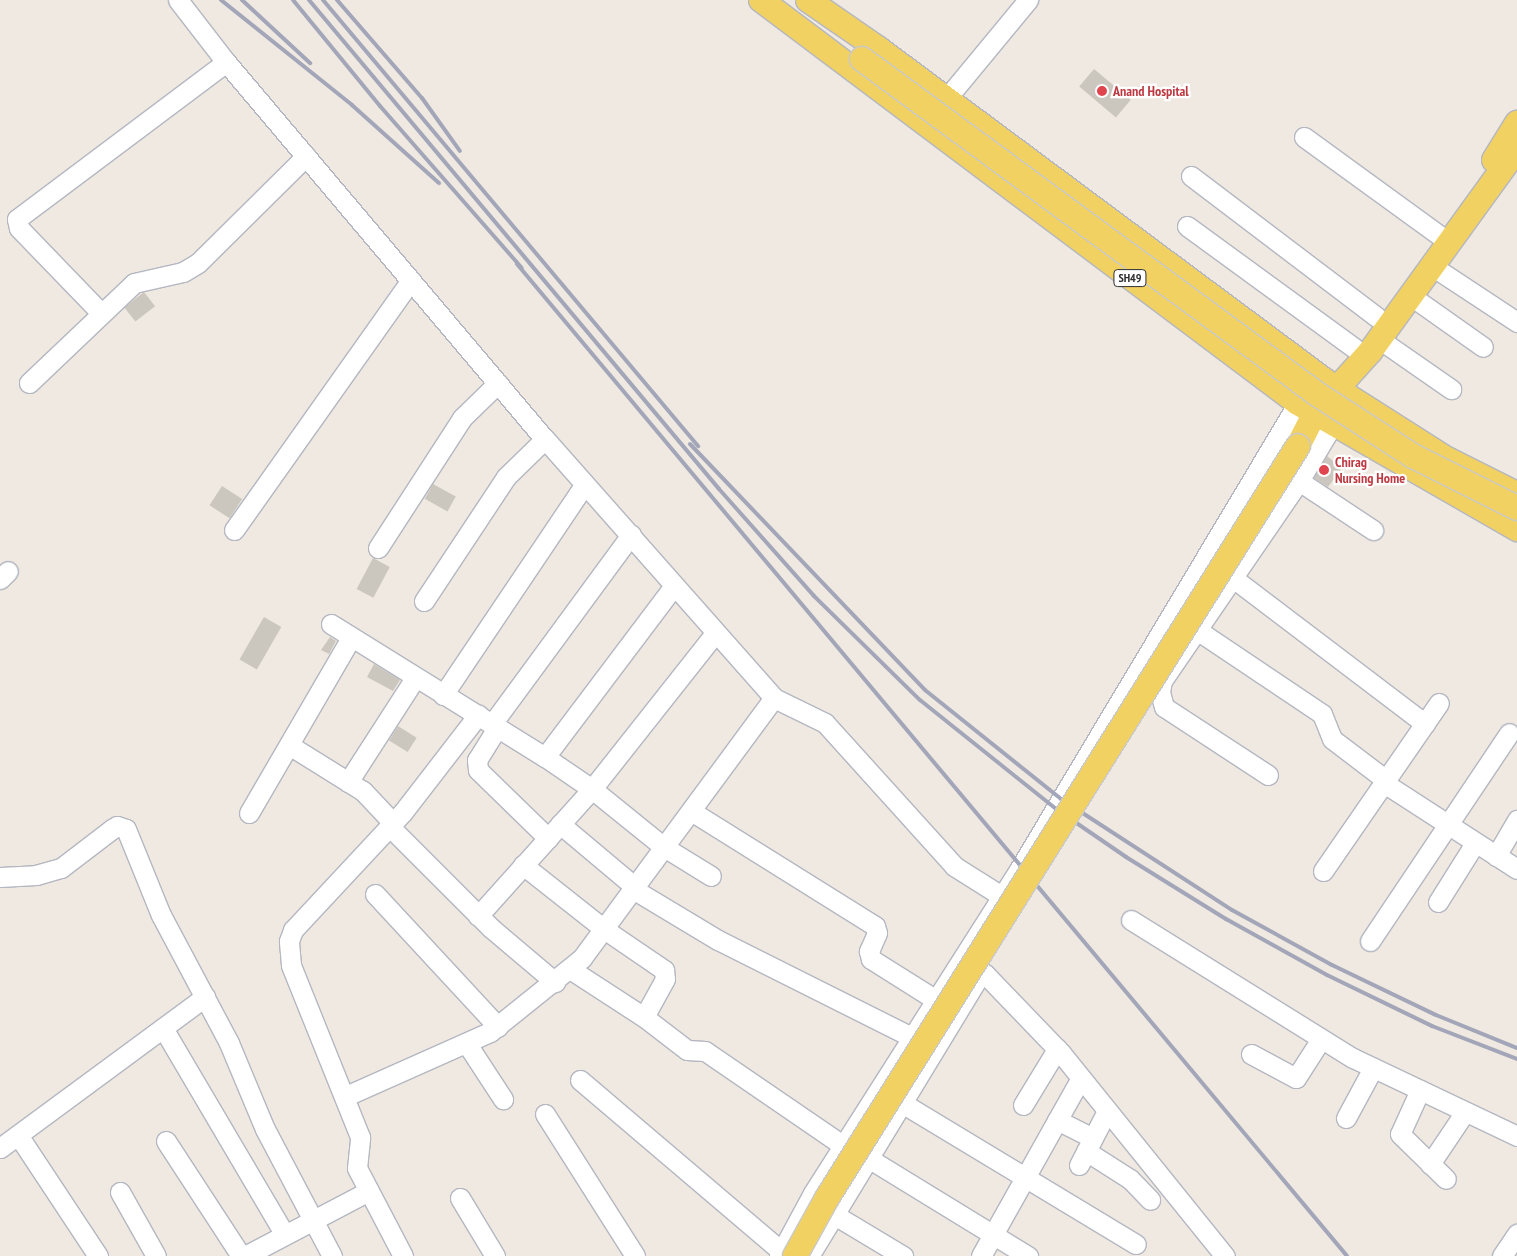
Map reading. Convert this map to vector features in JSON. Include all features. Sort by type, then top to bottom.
[{"type":"main road","name":"SH49","points":[[764,3],[1316,413],[1517,529]]},
{"type":"main road","points":[[764,3],[798,4]]},
{"type":"main road","name":"SH49","points":[[798,4],[946,98],[1340,384],[1447,459],[1517,494]]},
{"type":"main road","name":"SH49","points":[[798,4],[862,59],[1317,394],[1413,456],[1517,508]]},
{"type":"main road","points":[[1340,384],[1354,348],[1411,296],[1432,266],[1517,123]]},
{"type":"main road","points":[[785,1254],[826,1198],[1298,446],[1316,413],[1340,384],[1439,235],[1464,213],[1517,149]]},
{"type":"street","points":[[178,0],[226,62],[545,439],[631,535],[715,634],[774,698],[825,724],[954,866],[1000,896]]},
{"type":"street","points":[[946,98],[1028,0]]},
{"type":"street","points":[[101,313],[18,228],[17,219],[226,62]]},
{"type":"street","points":[[1304,137],[1439,235]]},
{"type":"street","points":[[29,383],[134,283],[183,272],[198,263],[306,156]]},
{"type":"street","points":[[1191,176],[1450,389]]},
{"type":"street","points":[[1187,226],[1354,348]]},
{"type":"street","points":[[1432,266],[1517,322]]},
{"type":"street","points":[[234,530],[411,280]]},
{"type":"street","points":[[1411,296],[1483,347]]},
{"type":"street","points":[[378,548],[462,418],[498,383]]},
{"type":"street","points":[[1268,775],[1164,707],[1161,701],[1162,681],[1299,481],[1316,413]]},
{"type":"street","points":[[580,1080],[785,1254],[844,1146],[1000,896],[1316,413]]},
{"type":"street","points":[[424,601],[506,477],[545,439]]},
{"type":"street","points":[[1299,481],[1373,530]]},
{"type":"street","points":[[443,695],[585,484]]},
{"type":"street","points":[[403,1256],[357,1168],[360,1137],[346,1096],[291,965],[289,942],[293,930],[489,722],[631,535]]},
{"type":"street","points":[[1233,578],[1424,724]]},
{"type":"street","points":[[545,758],[674,586]]},
{"type":"street","points":[[331,624],[415,678],[489,722],[592,789],[664,848],[711,876]]},
{"type":"street","points":[[1197,630],[1322,714],[1332,738],[1385,781],[1447,825],[1517,869]]},
{"type":"street","points":[[478,916],[592,789],[715,634]]},
{"type":"street","points":[[249,813],[351,638]]},
{"type":"street","points":[[348,782],[415,678]]},
{"type":"street","points":[[346,1096],[467,1044],[498,1027],[570,969],[604,929],[774,698]]},
{"type":"street","points":[[1323,871],[1439,703]]},
{"type":"street","points":[[489,722],[476,760],[478,770],[554,831],[634,888],[712,937],[912,1037]]},
{"type":"street","points":[[1370,940],[1508,733]]},
{"type":"street","points":[[289,745],[370,796],[391,825],[478,916],[554,982]]},
{"type":"street","points":[[690,811],[875,926],[877,933],[869,951],[871,959],[936,1000]]},
{"type":"street","points":[[1496,856],[1517,820]]},
{"type":"street","points":[[0,877],[36,875],[61,868],[112,828],[122,826],[129,834],[161,915],[233,1051],[265,1129],[322,1215],[332,1256]]},
{"type":"street","points":[[1438,902],[1475,843]]},
{"type":"street","points":[[523,865],[604,929],[664,970],[664,979],[644,1016]]},
{"type":"street","points":[[375,894],[498,1027]]},
{"type":"street","points":[[1130,920],[1321,1039],[1373,1068],[1517,1136]]},
{"type":"street","points":[[570,969],[644,1016],[687,1050],[705,1051],[844,1146]]},
{"type":"street","points":[[809,1256],[982,975],[988,976],[1058,1049],[1225,1256]]},
{"type":"street","points":[[0,1148],[205,997]]},
{"type":"street","points":[[163,1028],[285,1235]]},
{"type":"street","points":[[1251,1054],[1296,1078],[1321,1039]]},
{"type":"street","points":[[467,1044],[503,1099]]},
{"type":"street","points":[[1023,1105],[1058,1049]]},
{"type":"street","points":[[1346,1118],[1373,1068]]},
{"type":"street","points":[[981,1256],[1081,1078]]},
{"type":"street","points":[[1420,1090],[1400,1134],[1446,1179]]},
{"type":"street","points":[[902,1103],[1136,1244]]},
{"type":"street","points":[[1086,1151],[1107,1111]]},
{"type":"street","points":[[1430,1164],[1465,1112]]},
{"type":"street","points":[[545,1114],[635,1256]]},
{"type":"street","points":[[1057,1120],[1086,1151],[1130,1179],[1150,1200]]},
{"type":"street","points":[[18,1135],[98,1256]]},
{"type":"street","points":[[166,1140],[240,1256]]},
{"type":"street","points":[[868,1158],[1028,1256]]},
{"type":"street","points":[[245,1256],[369,1191]]},
{"type":"street","points":[[120,1192],[156,1256]]},
{"type":"street","points":[[460,1198],[495,1256]]},
{"type":"street","points":[[834,1214],[903,1256]]},
{"type":"street","points":[[1502,1256],[1517,1234]]},
{"type":"building","points":[[1094,69],[1131,100],[1116,117],[1079,87]]},
{"type":"building","points":[[144,292],[155,306],[135,322],[124,307]]},
{"type":"building","points":[[1327,456],[1342,468],[1328,487],[1314,478]]},
{"type":"building","points":[[433,484],[456,497],[447,511],[425,499]]},
{"type":"building","points":[[222,486],[242,499],[230,518],[209,505]]},
{"type":"building","points":[[373,558],[390,567],[373,598],[357,589]]},
{"type":"building","points":[[264,617],[281,627],[257,669],[240,659]]},
{"type":"building","points":[[330,637],[336,641],[329,654],[321,650]]},
{"type":"building","points":[[374,664],[400,680],[393,691],[367,677]]},
{"type":"building","points":[[398,726],[417,738],[408,752],[389,740]]},
{"type":"railway","points":[[221,0],[352,105],[439,183]]},
{"type":"railway","points":[[242,0],[310,63]]},
{"type":"railway","points":[[293,0],[380,106],[522,268]]},
{"type":"railway","points":[[309,0],[719,489],[814,596],[920,700],[1056,809],[1126,857],[1226,919],[1327,975],[1432,1026],[1517,1059]]},
{"type":"railway","points":[[323,0],[698,446]]},
{"type":"railway","points":[[337,0],[422,98],[460,151]]},
{"type":"railway","points":[[517,264],[1347,1256]]},
{"type":"railway","points":[[690,444],[925,690],[1061,799],[1232,910],[1332,965],[1436,1015],[1517,1048]]},
{"type":"place","name":"Anand Hospital","points":[[1102,91]]},
{"type":"place","name":"Chirag Nursing Home","points":[[1324,470]]}]
